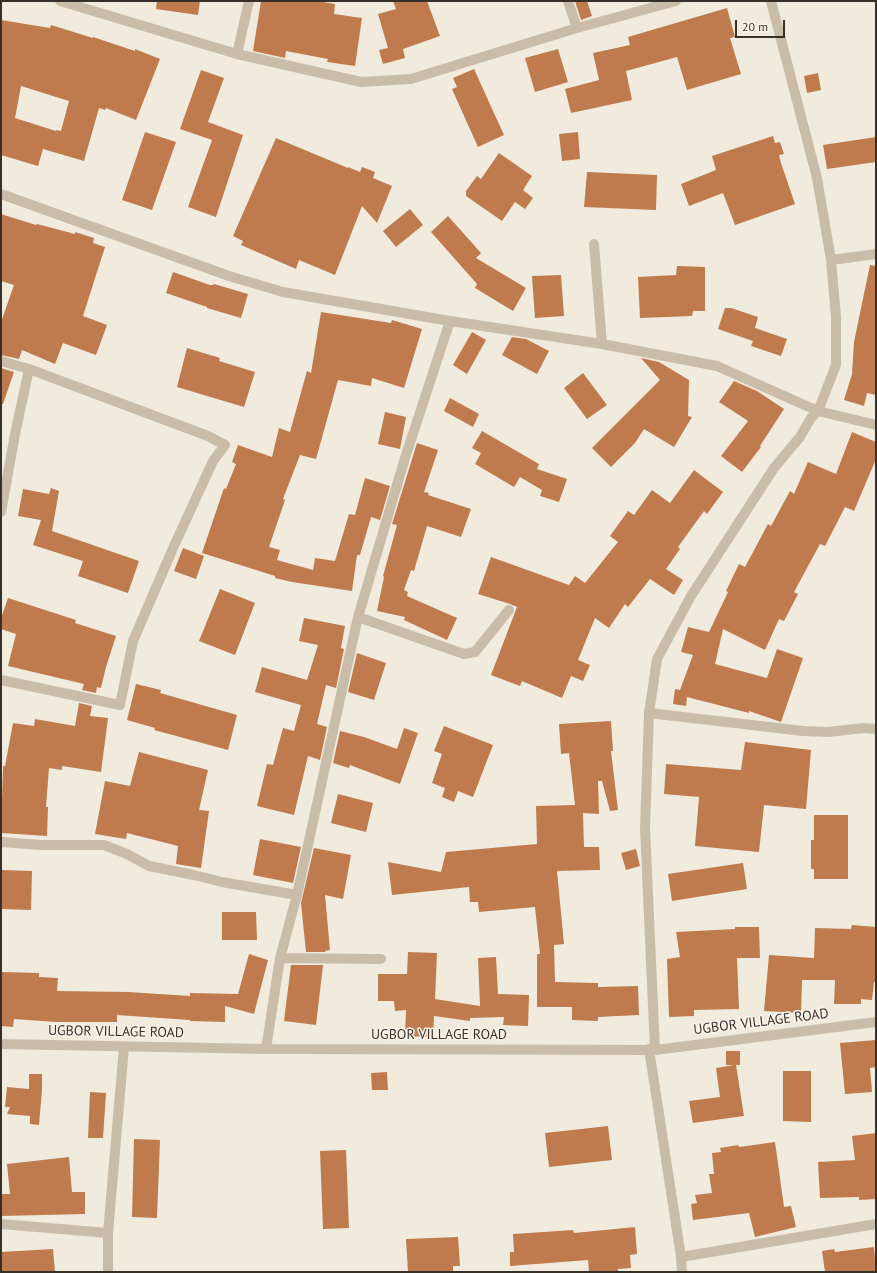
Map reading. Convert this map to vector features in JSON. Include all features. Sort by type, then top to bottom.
[{"type":"street","points":[[60,1],[237,54],[361,82],[411,79],[577,28],[676,1]]},
{"type":"street","points":[[237,54],[249,1]]},
{"type":"street","points":[[568,1],[577,28]]},
{"type":"street","points":[[682,1272],[652,1049],[645,828],[649,713],[657,659],[691,596],[774,468],[800,437],[811,418],[818,411],[836,365],[836,317],[830,260],[817,178],[771,1]]},
{"type":"street","points":[[1,194],[230,276],[283,292],[450,321],[602,344],[717,366],[818,411],[876,425]]},
{"type":"street","points":[[594,244],[602,344]]},
{"type":"street","points":[[830,260],[876,254]]},
{"type":"street","points":[[266,1049],[280,958],[297,895],[358,618],[405,458],[450,321]]},
{"type":"street","points":[[1,361],[29,369],[208,436],[225,445],[213,460],[133,641],[120,705],[1,680]]},
{"type":"street","points":[[1,512],[15,434],[29,369]]},
{"type":"street","points":[[358,618],[464,654],[475,652],[509,610]]},
{"type":"street","points":[[649,713],[803,731],[828,732],[863,728],[876,729]]},
{"type":"street","points":[[1,842],[104,845],[149,866],[222,882],[297,895]]},
{"type":"street","points":[[280,958],[382,959]]},
{"type":"street","name":"UGBOR VILLAGE ROAD","points":[[1,1044],[266,1049],[652,1049],[876,1022]]},
{"type":"street","points":[[108,1272],[108,1233],[124,1047]]},
{"type":"street","points":[[1,1224],[108,1233]]},
{"type":"street","points":[[681,1257],[876,1224]]},
{"type":"building","points":[[157,1],[200,1],[198,15],[156,9]]},
{"type":"building","points":[[261,1],[317,1],[335,4],[334,14],[362,18],[355,66],[327,62],[328,59],[286,51],[285,58],[253,51]]},
{"type":"building","points":[[393,1],[427,1],[440,36],[403,49],[405,58],[383,64],[379,50],[388,48],[378,14],[396,9]]},
{"type":"building","points":[[575,1],[587,1],[592,16],[581,20]]},
{"type":"building","points":[[727,8],[735,37],[730,38],[741,74],[687,90],[677,57],[626,71],[632,100],[571,113],[565,89],[599,80],[593,53],[630,45],[628,37]]},
{"type":"building","points":[[1,20],[50,28],[51,25],[135,51],[135,49],[160,59],[136,120],[106,108],[105,110],[99,108],[84,161],[43,149],[38,166],[1,155]],"holes":[[[21,86],[69,101],[61,131],[56,131],[15,118]]]},
{"type":"building","points":[[558,49],[568,82],[535,92],[525,58]]},
{"type":"building","points":[[474,69],[504,135],[478,147],[452,89],[457,87],[453,78]]},
{"type":"building","points":[[201,70],[224,78],[208,122],[243,135],[216,217],[188,207],[212,140],[180,129]]},
{"type":"building","points":[[818,73],[821,90],[807,93],[804,76]]},
{"type":"building","points":[[145,132],[176,142],[152,210],[122,200]]},
{"type":"building","points":[[578,132],[580,159],[562,161],[559,134]]},
{"type":"building","points":[[773,136],[775,143],[780,142],[784,154],[779,155],[795,204],[735,225],[723,193],[689,206],[681,184],[716,170],[712,156]]},
{"type":"building","points":[[876,137],[876,162],[827,169],[823,145]]},
{"type":"building","points":[[276,138],[348,168],[360,172],[362,167],[375,172],[373,178],[392,186],[377,223],[362,206],[335,275],[299,260],[296,269],[241,245],[243,241],[233,236]]},
{"type":"building","points":[[499,153],[532,176],[523,190],[533,198],[525,209],[515,202],[502,221],[466,196],[466,191],[477,176],[481,179]]},
{"type":"building","points":[[587,172],[657,175],[656,210],[584,207]]},
{"type":"building","points":[[410,209],[423,225],[396,247],[383,231]]},
{"type":"building","points":[[1,214],[36,225],[75,234],[75,232],[94,238],[93,243],[105,247],[83,316],[107,325],[96,355],[63,343],[55,364],[22,350],[19,359],[1,355],[1,322],[14,285],[1,281]]},
{"type":"building","points":[[448,216],[481,253],[476,258],[526,288],[513,311],[475,288],[477,284],[431,232]]},
{"type":"building","points":[[870,265],[876,266],[876,395],[867,393],[864,406],[844,400],[852,374],[854,342]]},
{"type":"building","points":[[677,266],[705,267],[705,311],[693,311],[692,316],[640,318],[638,277],[676,275]]},
{"type":"building","points":[[173,272],[210,285],[214,284],[248,294],[241,318],[207,308],[166,293]]},
{"type":"building","points":[[561,275],[564,316],[535,318],[532,276]]},
{"type":"building","points":[[725,308],[731,308],[758,317],[755,328],[787,339],[781,356],[751,346],[753,341],[718,329]]},
{"type":"building","points":[[321,312],[391,323],[392,320],[422,329],[404,388],[372,378],[371,386],[338,380],[316,459],[300,455],[283,499],[285,500],[269,547],[280,550],[277,560],[313,570],[315,558],[335,561],[349,514],[355,515],[365,478],[390,486],[380,520],[371,517],[360,555],[357,555],[352,591],[275,578],[275,576],[202,553],[224,488],[226,489],[236,464],[232,462],[238,445],[272,457],[279,428],[290,432],[307,371],[311,373]]},
{"type":"building","points":[[472,332],[486,340],[467,374],[453,365]]},
{"type":"building","points":[[512,337],[526,339],[549,351],[537,374],[502,355]]},
{"type":"building","points":[[187,348],[220,358],[219,361],[255,372],[244,407],[177,387]]},
{"type":"building","points":[[641,358],[659,362],[689,380],[688,416],[692,417],[674,447],[644,429],[635,443],[611,467],[592,448],[660,380]]},
{"type":"building","points":[[1,368],[14,372],[3,404],[1,404]]},
{"type":"building","points":[[583,373],[607,405],[587,419],[564,388]]},
{"type":"building","points":[[734,381],[757,391],[784,409],[760,446],[761,447],[742,472],[721,456],[748,421],[719,402]]},
{"type":"building","points":[[450,398],[479,414],[473,427],[444,411]]},
{"type":"building","points":[[385,412],[406,417],[400,449],[378,444]]},
{"type":"building","points":[[482,431],[539,464],[537,469],[567,479],[559,502],[540,496],[542,490],[520,477],[514,487],[475,464],[481,453],[472,448]]},
{"type":"building","points":[[852,432],[876,442],[876,459],[854,511],[845,507],[825,546],[820,544],[794,592],[798,594],[784,621],[779,619],[765,650],[723,629],[715,664],[767,678],[777,649],[803,658],[781,722],[749,711],[749,713],[687,697],[686,706],[673,704],[675,689],[680,690],[693,655],[681,652],[688,627],[709,632],[728,592],[726,591],[739,564],[745,567],[768,524],[771,526],[790,491],[794,494],[808,462],[836,474]]},
{"type":"building","points":[[417,443],[438,450],[424,492],[429,493],[428,495],[471,509],[461,537],[427,526],[414,571],[411,570],[404,590],[408,592],[407,596],[457,618],[447,640],[404,620],[405,617],[377,611],[383,576],[397,525],[392,524]]},
{"type":"building","points":[[694,470],[723,492],[707,514],[704,511],[678,547],[680,549],[666,569],[683,580],[674,595],[650,579],[628,607],[625,604],[609,628],[595,618],[578,660],[590,665],[583,681],[571,676],[562,698],[522,681],[520,686],[491,675],[517,607],[478,594],[491,557],[569,585],[575,576],[585,583],[618,542],[610,536],[628,511],[634,515],[652,490],[670,503]]},
{"type":"building","points":[[51,488],[59,491],[52,531],[139,561],[128,593],[78,576],[83,561],[33,545],[41,520],[18,516],[23,489],[49,494]]},
{"type":"building","points":[[183,548],[204,556],[196,579],[174,571]]},
{"type":"building","points":[[220,589],[255,603],[235,655],[199,641]]},
{"type":"building","points":[[8,598],[76,620],[75,623],[116,636],[101,688],[97,687],[96,693],[82,690],[84,684],[8,666],[16,634],[1,629],[1,618]]},
{"type":"building","points":[[304,618],[345,626],[341,648],[344,649],[336,688],[326,685],[317,724],[327,727],[320,760],[308,756],[294,815],[257,806],[267,764],[273,765],[283,728],[294,731],[301,705],[255,692],[262,667],[307,680],[318,645],[299,641]]},
{"type":"building","points":[[357,653],[386,663],[374,700],[348,692]]},
{"type":"building","points":[[136,684],[161,690],[160,693],[237,715],[228,750],[154,730],[155,728],[127,720]]},
{"type":"building","points":[[79,703],[92,706],[90,716],[108,718],[101,772],[62,766],[62,770],[49,768],[46,807],[48,807],[47,836],[1,833],[3,766],[5,766],[13,723],[34,726],[35,719],[75,726]]},
{"type":"building","points":[[611,721],[613,751],[611,751],[618,810],[610,811],[602,781],[598,781],[599,814],[583,813],[584,847],[599,847],[600,870],[557,871],[564,944],[554,945],[555,982],[598,983],[598,987],[638,986],[639,1015],[598,1017],[598,1021],[572,1020],[572,1007],[537,1007],[537,954],[540,954],[535,907],[479,912],[478,902],[470,902],[469,887],[392,895],[388,862],[441,872],[446,852],[537,844],[536,806],[575,805],[569,753],[561,754],[559,724]]},
{"type":"building","points":[[444,726],[493,745],[473,797],[458,791],[454,802],[442,797],[445,788],[432,783],[442,754],[434,751]]},
{"type":"building","points":[[404,728],[418,733],[400,784],[350,765],[349,768],[333,763],[340,731],[364,737],[397,749]]},
{"type":"building","points":[[745,742],[811,750],[806,809],[764,805],[759,852],[695,846],[699,797],[664,794],[666,764],[741,770]]},
{"type":"building","points":[[139,752],[208,770],[199,810],[209,811],[201,868],[176,864],[178,846],[127,833],[126,839],[95,834],[105,781],[130,786]]},
{"type":"building","points":[[338,794],[373,803],[366,832],[331,823]]},
{"type":"building","points":[[814,815],[848,815],[848,879],[814,879],[814,869],[811,869],[811,840],[814,840]]},
{"type":"building","points":[[260,839],[301,847],[293,883],[253,875]]},
{"type":"building","points":[[314,848],[351,855],[343,899],[325,895],[330,950],[325,952],[306,952],[301,903]]},
{"type":"building","points":[[636,849],[640,866],[626,870],[621,853]]},
{"type":"building","points":[[743,863],[747,889],[672,901],[668,874]]},
{"type":"building","points":[[1,870],[32,871],[31,910],[1,909]]},
{"type":"building","points":[[222,912],[256,912],[257,940],[222,940]]},
{"type":"building","points":[[852,925],[876,927],[876,982],[874,982],[872,1000],[861,999],[861,1004],[834,1004],[835,980],[802,980],[801,1013],[764,1011],[769,955],[814,958],[815,928],[851,929]]},
{"type":"building","points":[[735,927],[759,927],[760,958],[737,958],[739,1009],[694,1010],[694,1016],[669,1017],[667,959],[680,957],[676,932],[735,929]]},
{"type":"building","points":[[408,952],[437,953],[435,999],[480,1006],[478,958],[496,957],[498,994],[529,995],[528,1026],[503,1025],[504,1017],[470,1018],[470,1021],[434,1016],[433,1037],[405,1036],[406,1010],[395,1011],[394,1001],[378,1001],[378,974],[407,974]]},
{"type":"building","points":[[249,954],[268,960],[254,1014],[225,1006],[225,1022],[190,1021],[117,1015],[117,1022],[56,1022],[14,1019],[13,1027],[1,1026],[1,972],[39,973],[39,977],[58,978],[57,991],[128,992],[190,996],[190,993],[238,994]]},
{"type":"building","points":[[291,965],[323,965],[316,1025],[284,1021]]},
{"type":"building","points":[[876,1040],[876,1067],[870,1068],[872,1092],[845,1094],[840,1043]]},
{"type":"building","points":[[726,1051],[740,1051],[740,1065],[736,1065],[744,1116],[693,1123],[689,1101],[720,1097],[716,1068],[734,1065],[726,1065]]},
{"type":"building","points":[[783,1071],[811,1071],[811,1122],[783,1121]]},
{"type":"building","points":[[387,1072],[388,1090],[372,1090],[371,1073]]},
{"type":"building","points":[[29,1074],[42,1074],[39,1125],[30,1124],[30,1116],[7,1114],[10,1107],[5,1107],[7,1087],[29,1089]]},
{"type":"building","points":[[90,1092],[106,1093],[103,1138],[88,1138]]},
{"type":"building","points":[[608,1126],[612,1160],[549,1167],[545,1133]]},
{"type":"building","points":[[876,1133],[876,1199],[859,1200],[859,1197],[820,1198],[818,1162],[855,1160],[852,1136]]},
{"type":"building","points":[[134,1139],[160,1140],[157,1218],[132,1217]]},
{"type":"building","points":[[775,1142],[784,1207],[791,1206],[796,1227],[755,1237],[749,1213],[693,1220],[691,1204],[697,1203],[695,1195],[712,1193],[709,1174],[714,1174],[712,1153],[721,1152],[720,1148]]},
{"type":"building","points":[[346,1150],[349,1228],[323,1229],[320,1151]]},
{"type":"building","points":[[69,1157],[72,1192],[85,1192],[85,1214],[1,1216],[1,1194],[10,1194],[7,1164]]},
{"type":"building","points":[[635,1227],[637,1254],[630,1255],[631,1268],[618,1269],[618,1272],[589,1272],[588,1260],[510,1266],[510,1252],[514,1252],[513,1234],[573,1230],[574,1233]]},
{"type":"building","points":[[458,1237],[460,1266],[453,1266],[453,1272],[408,1272],[406,1239]]},
{"type":"building","points":[[874,1247],[876,1272],[825,1272],[822,1251],[834,1249],[835,1252]]},
{"type":"building","points":[[53,1249],[55,1272],[1,1272],[1,1252]]}]
